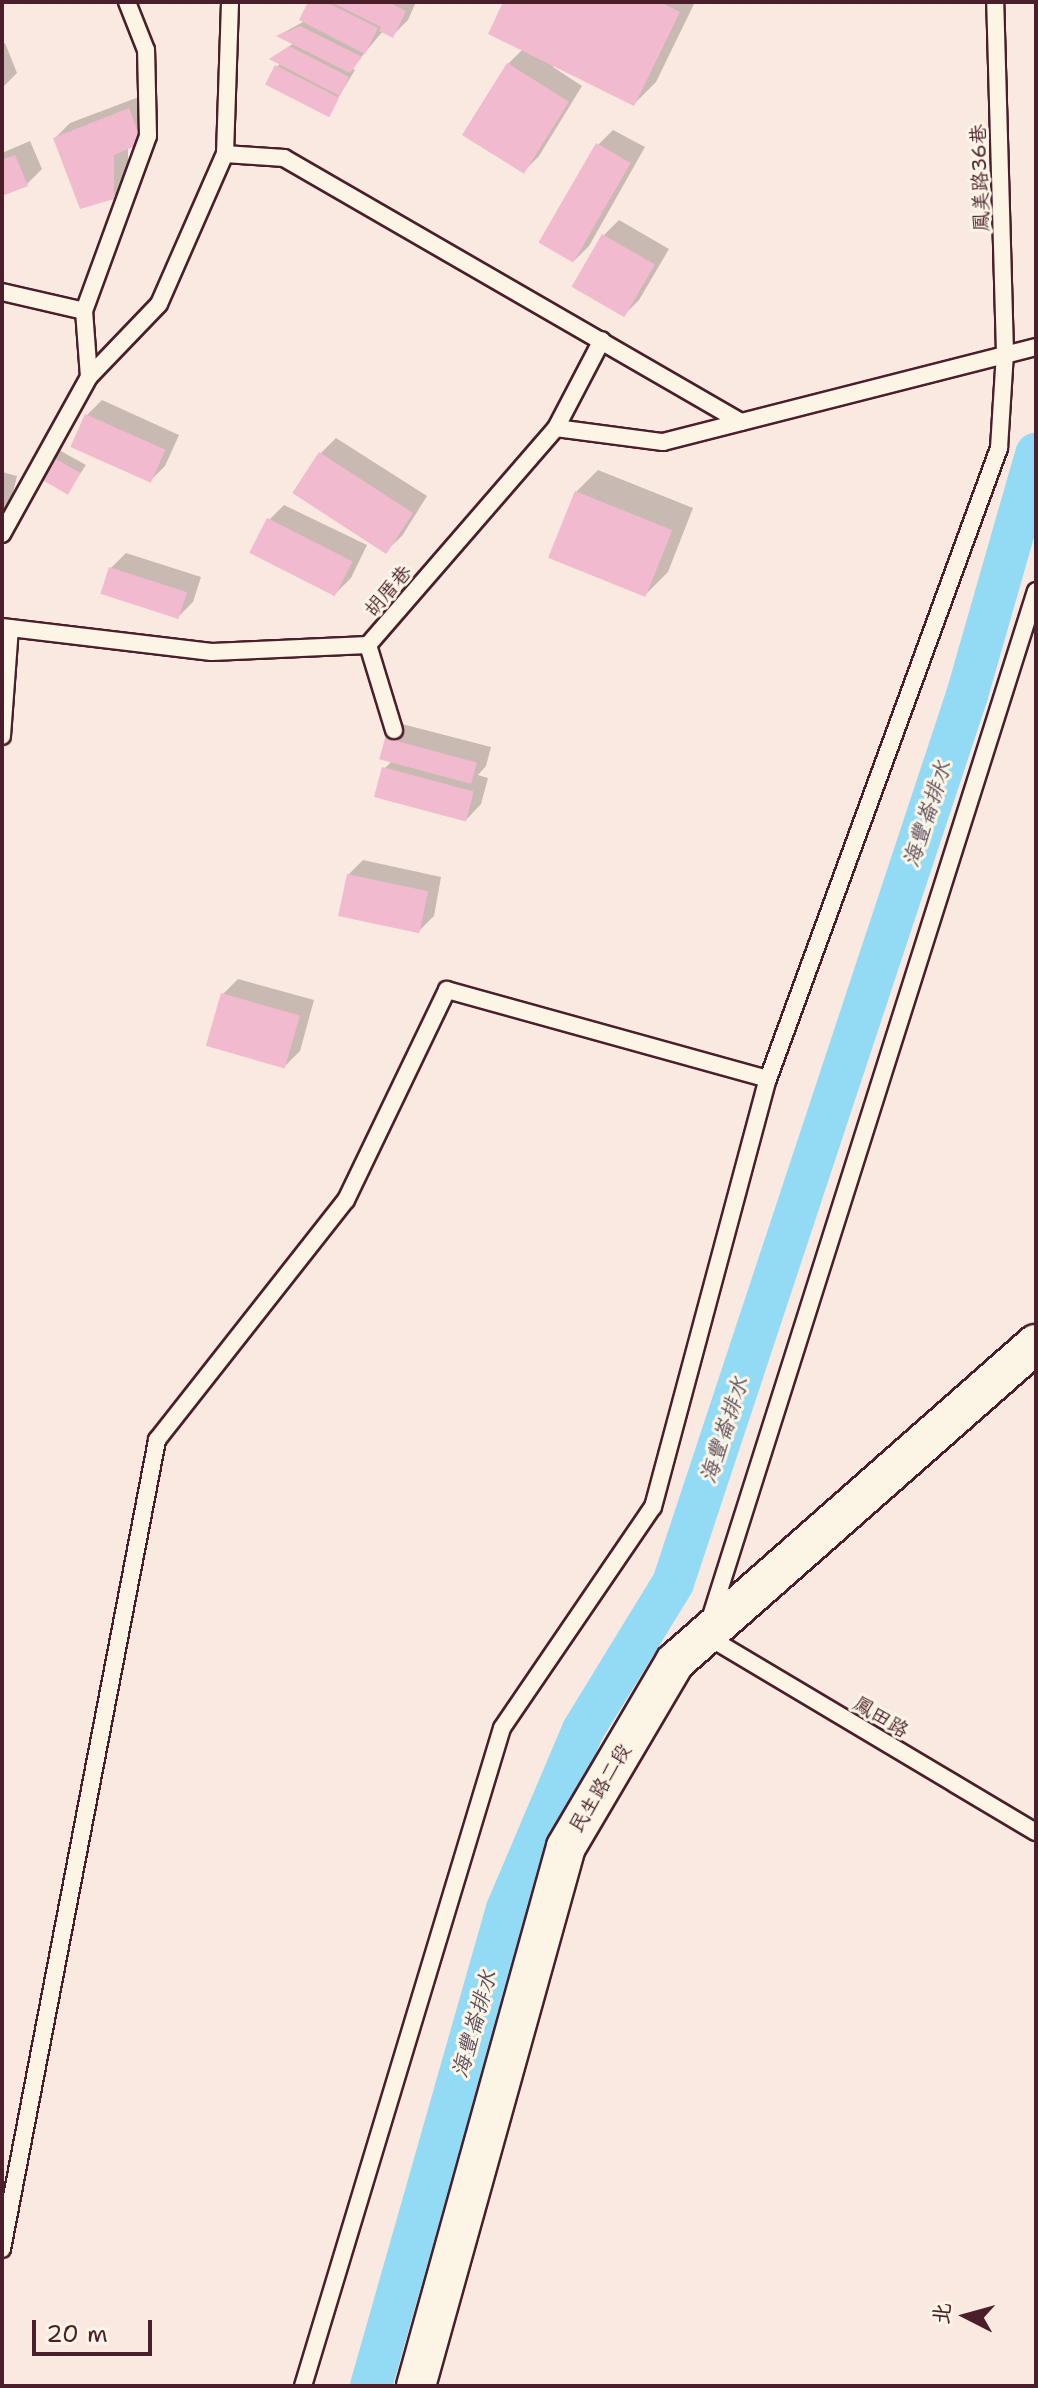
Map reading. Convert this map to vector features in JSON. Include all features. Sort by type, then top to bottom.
[{"type":"street","name":"民生路二段","points":[[416,2386],[566,1847],[675,1662],[1036,1344]]},
{"type":"lane","points":[[89,377],[84,311],[148,136],[146,50],[127,2]]},
{"type":"lane","points":[[2,534],[89,377],[159,304],[225,154],[230,2]]},
{"type":"lane","name":"鳳美路36巷","points":[[303,2386],[502,1728],[653,1507],[768,1079],[999,448],[1007,353],[995,2]]},
{"type":"lane","points":[[225,154],[284,158],[741,422]]},
{"type":"lane","points":[[2,292],[84,311]]},
{"type":"lane","name":"胡厝巷","points":[[6,627],[212,652],[368,645],[556,428],[602,340]]},
{"type":"lane","points":[[556,428],[663,442],[1036,347]]},
{"type":"lane","points":[[705,1635],[1036,591]]},
{"type":"lane","points":[[2,736],[6,627]]},
{"type":"lane","points":[[368,645],[394,730]]},
{"type":"lane","points":[[2,2249],[157,1440],[346,1200],[447,990],[768,1079]]},
{"type":"lane","name":"鳳田路","points":[[705,1635],[1036,1832]]},
{"type":"building","points":[[308,2],[326,2],[378,28],[365,54],[299,20]]},
{"type":"building","points":[[331,2],[388,2],[406,11],[393,38],[379,31],[381,27]]},
{"type":"building","points":[[503,2],[660,2],[680,12],[634,106],[488,34]]},
{"type":"building","points":[[300,26],[362,57],[350,73],[276,36]]},
{"type":"building","points":[[289,46],[349,77],[340,96],[269,59]]},
{"type":"building","points":[[507,63],[569,102],[524,174],[462,135]]},
{"type":"building","points":[[275,65],[339,98],[329,117],[265,85]]},
{"type":"building","points":[[129,108],[142,143],[114,155],[114,199],[80,209],[53,138]]},
{"type":"building","points":[[596,143],[631,163],[573,263],[538,243]]},
{"type":"building","points":[[15,155],[28,186],[2,196],[2,160]]},
{"type":"building","points":[[602,234],[655,264],[624,317],[572,287]]},
{"type":"building","points":[[85,414],[165,450],[151,483],[70,447]]},
{"type":"building","points":[[319,452],[413,513],[386,554],[292,493]]},
{"type":"building","points":[[51,456],[80,473],[68,495],[38,478]]},
{"type":"building","points":[[575,491],[672,530],[645,597],[548,558]]},
{"type":"building","points":[[267,518],[353,562],[335,596],[249,553]]},
{"type":"building","points":[[109,567],[187,592],[178,619],[100,594]]},
{"type":"building","points":[[385,738],[477,763],[471,784],[379,759]]},
{"type":"building","points":[[382,767],[474,792],[466,822],[374,797]]},
{"type":"building","points":[[347,874],[428,891],[419,933],[338,916]]},
{"type":"building","points":[[221,993],[300,1016],[285,1068],[206,1046]]},
{"type":"waterway","name":"海豐崙排水","points":[[371,2386],[507,1909],[583,1730],[673,1583],[967,695],[1036,454]]}]
